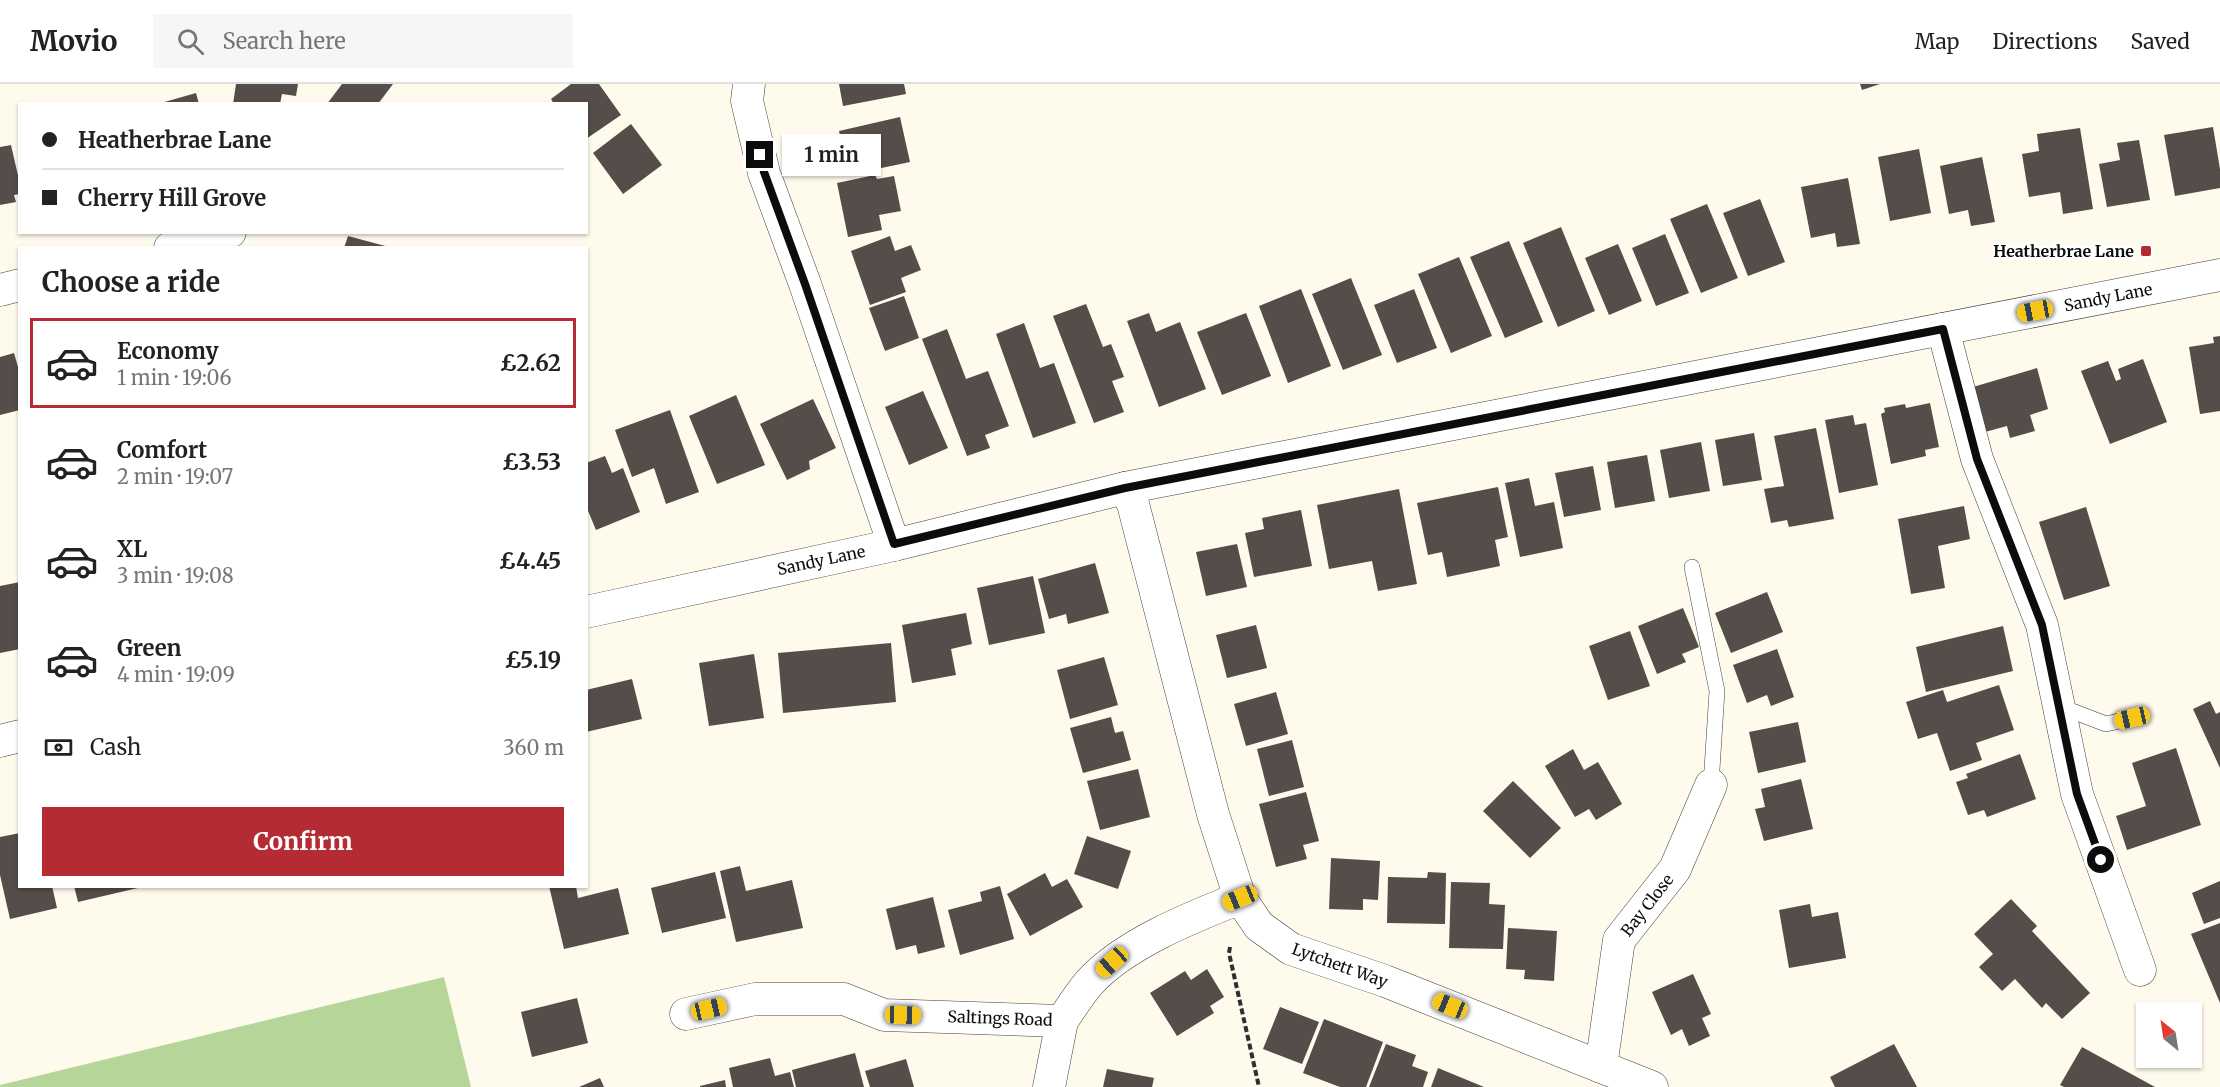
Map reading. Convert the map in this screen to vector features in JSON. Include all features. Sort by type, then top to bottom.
[{"type":"street","points":[[749,84],[747,101],[764,172],[894,544]]},
{"type":"street","points":[[178,246],[222,234]]},
{"type":"street","name":"Sandy Lane","points":[[588,612],[894,544],[1125,488],[2220,275]]},
{"type":"street","points":[[0,290],[18,286]]},
{"type":"street","points":[[1943,329],[1977,459],[2042,625],[2077,794],[2140,970]]},
{"type":"street","name":"Lytchett Way","points":[[1125,488],[1133,504],[1213,814],[1240,898],[1259,926],[1291,949],[1385,981],[1652,1087]]},
{"type":"street","points":[[0,741],[18,736]]},
{"type":"street","name":"Bay Close","points":[[1601,1067],[1619,940],[1675,869],[1711,785]]},
{"type":"street","name":"Saltings Road","points":[[686,1014],[754,999],[844,999],[884,1015],[1062,1021],[1089,983],[1112,962],[1166,930],[1240,898]]},
{"type":"street","points":[[1049,1087],[1062,1021]]},
{"type":"lane","points":[[1692,567],[1717,691],[1711,785]]},
{"type":"lane","points":[[2059,706],[2106,724],[2132,718]]},
{"type":"path","points":[[1240,898],[1229,953],[1259,1087]]},
{"type":"green space","points":[[444,977],[471,1087],[0,1087],[0,1085]]},
{"type":"building","points":[[236,84],[298,84],[296,96],[282,94],[280,102],[233,102]]},
{"type":"building","points":[[342,84],[393,84],[380,102],[328,102]]},
{"type":"building","points":[[571,84],[599,84],[621,115],[588,138],[588,102],[553,102],[551,99]]},
{"type":"building","points":[[839,84],[904,84],[906,94],[843,106]]},
{"type":"building","points":[[1860,84],[1880,84],[1862,90]]},
{"type":"building","points":[[196,93],[198,102],[164,102]]},
{"type":"building","points":[[900,117],[910,162],[848,175],[839,131]]},
{"type":"building","points":[[631,124],[662,165],[623,194],[593,153]]},
{"type":"building","points":[[2213,127],[2220,169],[2220,188],[2175,196],[2164,135]]},
{"type":"building","points":[[2080,128],[2093,209],[2063,214],[2060,192],[2029,197],[2022,154],[2039,151],[2037,134]]},
{"type":"building","points":[[2139,140],[2150,200],[2107,207],[2099,164],[2120,160],[2117,143]]},
{"type":"building","points":[[11,145],[18,175],[18,194],[14,195],[16,202],[0,205],[0,147]]},
{"type":"building","points":[[1919,149],[1931,213],[1890,221],[1878,157]]},
{"type":"building","points":[[1982,157],[1995,222],[1971,226],[1968,210],[1949,214],[1940,166]]},
{"type":"building","points":[[875,175],[877,179],[894,176],[901,211],[879,215],[882,230],[848,237],[837,183]]},
{"type":"building","points":[[1848,178],[1860,244],[1837,247],[1835,233],[1811,238],[1801,187]]},
{"type":"building","points":[[1760,199],[1785,262],[1748,276],[1723,213]]},
{"type":"building","points":[[1707,204],[1738,278],[1701,293],[1670,219]]},
{"type":"building","points":[[1561,227],[1595,311],[1558,327],[1523,243]]},
{"type":"building","points":[[1665,234],[1689,293],[1656,306],[1632,248]]},
{"type":"building","points":[[348,236],[385,246],[345,246]]},
{"type":"building","points":[[890,236],[895,251],[911,245],[921,270],[901,278],[906,292],[870,305],[851,251]]},
{"type":"building","points":[[1509,241],[1543,322],[1505,338],[1470,257]]},
{"type":"building","points":[[1618,244],[1642,301],[1609,315],[1585,258]]},
{"type":"building","points":[[1459,257],[1492,336],[1451,353],[1418,274]]},
{"type":"building","points":[[1351,278],[1382,355],[1343,370],[1312,294]]},
{"type":"building","points":[[1301,289],[1331,366],[1288,383],[1259,306]]},
{"type":"building","points":[[1414,289],[1437,348],[1397,363],[1374,305]]},
{"type":"building","points":[[904,296],[919,338],[885,351],[869,308]]},
{"type":"building","points":[[1086,304],[1103,347],[1111,344],[1124,377],[1112,381],[1124,412],[1094,423],[1053,316]]},
{"type":"building","points":[[1149,313],[1156,332],[1180,322],[1206,389],[1159,407],[1127,321]]},
{"type":"building","points":[[1246,313],[1271,376],[1222,395],[1197,332]]},
{"type":"building","points":[[1024,323],[1040,368],[1054,363],[1076,423],[1033,438],[996,334]]},
{"type":"building","points":[[947,329],[966,379],[988,371],[1009,426],[985,435],[990,448],[967,456],[922,339]]},
{"type":"building","points":[[2220,336],[2220,411],[2200,414],[2189,347],[2214,343],[2213,337]]},
{"type":"building","points":[[14,353],[18,367],[18,410],[0,415],[0,357]]},
{"type":"building","points":[[2143,359],[2167,422],[2110,444],[2081,371],[2108,361],[2116,381],[2121,379],[2118,369]]},
{"type":"building","points":[[2037,368],[2048,409],[2030,415],[2035,431],[2010,438],[2007,426],[1985,432],[1973,387]]},
{"type":"building","points":[[923,391],[948,448],[909,465],[885,407]]},
{"type":"building","points":[[736,395],[765,465],[717,484],[689,416]]},
{"type":"building","points":[[813,399],[836,448],[809,461],[810,469],[787,480],[760,424]]},
{"type":"building","points":[[1930,403],[1939,447],[1925,450],[1926,456],[1891,464],[1881,414],[1885,412],[1884,408],[1905,404],[1906,408]]},
{"type":"building","points":[[670,410],[699,492],[666,504],[654,468],[632,477],[615,430]]},
{"type":"building","points":[[1853,415],[1855,425],[1866,423],[1878,485],[1839,493],[1825,420]]},
{"type":"building","points":[[1816,428],[1834,519],[1789,527],[1787,520],[1771,523],[1764,489],[1784,486],[1774,436]]},
{"type":"building","points":[[1754,433],[1762,480],[1723,486],[1715,440]]},
{"type":"building","points":[[1701,442],[1710,491],[1669,498],[1660,450]]},
{"type":"building","points":[[1647,455],[1655,501],[1615,508],[1607,462]]},
{"type":"building","points":[[605,456],[612,473],[623,468],[640,512],[596,530],[588,511],[588,462]]},
{"type":"building","points":[[1593,466],[1601,510],[1564,517],[1555,473]]},
{"type":"building","points":[[1529,478],[1535,506],[1554,502],[1563,548],[1520,557],[1505,483]]},
{"type":"building","points":[[1498,487],[1508,537],[1495,540],[1500,566],[1447,577],[1442,552],[1428,555],[1417,503]]},
{"type":"building","points":[[1399,489],[1417,584],[1378,591],[1372,561],[1329,569],[1317,505]]},
{"type":"building","points":[[1964,506],[1970,539],[1938,546],[1945,588],[1911,594],[1898,519]]},
{"type":"building","points":[[2086,507],[2110,586],[2064,600],[2039,522]]},
{"type":"building","points":[[1301,510],[1312,566],[1254,577],[1245,533],[1264,529],[1262,518]]},
{"type":"building","points":[[1237,544],[1247,587],[1206,596],[1196,552]]},
{"type":"building","points":[[1095,563],[1109,613],[1068,624],[1066,614],[1049,619],[1038,579]]},
{"type":"building","points":[[1033,576],[1045,633],[989,645],[977,588]]},
{"type":"building","points":[[18,582],[18,649],[0,653],[0,586]]},
{"type":"building","points":[[1767,592],[1783,632],[1731,653],[1715,613]]},
{"type":"building","points":[[1683,608],[1699,647],[1682,654],[1686,662],[1657,674],[1638,626]]},
{"type":"building","points":[[966,613],[972,644],[951,649],[956,675],[912,683],[902,625]]},
{"type":"building","points":[[1256,625],[1267,668],[1227,678],[1216,635]]},
{"type":"building","points":[[2003,626],[2013,671],[1926,692],[1916,647]]},
{"type":"building","points":[[1630,631],[1650,686],[1608,700],[1589,646]]},
{"type":"building","points":[[891,643],[896,702],[783,713],[778,653]]},
{"type":"building","points":[[1777,649],[1794,697],[1771,706],[1767,695],[1747,703],[1733,665]]},
{"type":"building","points":[[754,654],[764,718],[709,726],[699,663]]},
{"type":"building","points":[[1104,657],[1118,705],[1070,719],[1057,670]]},
{"type":"building","points":[[632,679],[642,719],[588,732],[588,690]]},
{"type":"building","points":[[1999,685],[2014,730],[1976,743],[1982,760],[1950,771],[1937,733],[1918,739],[1906,702],[1943,690],[1947,702]]},
{"type":"building","points":[[1276,692],[1288,734],[1246,746],[1234,704]]},
{"type":"building","points":[[2210,701],[2216,714],[2220,712],[2220,768],[2193,709]]},
{"type":"building","points":[[1111,717],[1115,733],[1123,731],[1131,760],[1083,773],[1070,728]]},
{"type":"building","points":[[1798,722],[1806,762],[1758,773],[1749,732]]},
{"type":"building","points":[[1292,740],[1304,787],[1269,796],[1257,749]]},
{"type":"building","points":[[2176,748],[2201,825],[2127,850],[2116,816],[2146,806],[2132,763]]},
{"type":"building","points":[[1573,749],[1584,770],[1598,762],[1622,804],[1596,820],[1589,809],[1575,817],[1545,766]]},
{"type":"building","points":[[2020,754],[2036,799],[1987,817],[1984,810],[1968,815],[1956,782],[1968,778],[1966,774]]},
{"type":"building","points":[[1138,769],[1150,817],[1100,830],[1087,781]]},
{"type":"building","points":[[1801,779],[1813,829],[1764,841],[1755,809],[1765,807],[1761,789]]},
{"type":"building","points":[[1513,781],[1561,828],[1530,858],[1483,811]]},
{"type":"building","points":[[1306,792],[1319,841],[1303,845],[1307,859],[1276,867],[1259,804]]},
{"type":"building","points":[[18,833],[18,888],[52,888],[57,908],[10,919],[0,875],[0,837]]},
{"type":"building","points":[[1087,836],[1131,851],[1118,889],[1074,874]]},
{"type":"building","points":[[1331,858],[1380,861],[1378,900],[1363,899],[1363,910],[1329,909]]},
{"type":"building","points":[[740,866],[746,891],[792,880],[803,928],[736,942],[720,871]]},
{"type":"building","points":[[715,872],[726,918],[662,933],[651,888]]},
{"type":"building","points":[[1428,872],[1446,873],[1445,924],[1387,923],[1388,877],[1427,878]]},
{"type":"building","points":[[1045,873],[1052,887],[1067,879],[1083,907],[1030,936],[1007,894]]},
{"type":"building","points":[[2220,881],[2220,918],[2204,924],[2192,893]]},
{"type":"building","points":[[1451,882],[1490,883],[1489,904],[1505,905],[1503,949],[1449,948]]},
{"type":"building","points":[[1000,886],[1014,939],[960,955],[948,910],[982,901],[980,892]]},
{"type":"building","points":[[74,888],[138,888],[78,902]]},
{"type":"building","points":[[549,888],[576,888],[578,898],[618,888],[629,934],[564,949]]},
{"type":"building","points":[[933,897],[945,947],[918,954],[916,945],[896,950],[886,909]]},
{"type":"building","points":[[2011,899],[2037,926],[2032,931],[2090,993],[2062,1019],[2046,1003],[2042,1008],[2015,979],[2002,991],[1979,967],[1993,954],[1974,934]]},
{"type":"building","points":[[1810,904],[1812,917],[1838,912],[1846,958],[1789,968],[1779,910]]},
{"type":"building","points":[[2220,923],[2220,1003],[2191,934]]},
{"type":"building","points":[[1508,928],[1557,931],[1554,981],[1524,979],[1525,970],[1506,969]]},
{"type":"building","points":[[1207,969],[1224,997],[1210,1006],[1214,1013],[1177,1036],[1150,993],[1185,971],[1191,980]]},
{"type":"building","points":[[1693,974],[1711,1014],[1702,1018],[1710,1036],[1689,1046],[1682,1029],[1671,1035],[1652,992]]},
{"type":"building","points":[[577,998],[588,1043],[532,1057],[521,1012]]},
{"type":"building","points":[[1280,1007],[1319,1022],[1302,1064],[1263,1049]]},
{"type":"building","points":[[1324,1019],[1383,1042],[1366,1087],[1340,1087],[1303,1073]]},
{"type":"building","points":[[1386,1044],[1416,1055],[1412,1066],[1428,1072],[1423,1087],[1369,1087]]},
{"type":"building","points":[[1894,1044],[1917,1087],[1835,1087],[1830,1077]]},
{"type":"building","points":[[2082,1047],[2155,1087],[2064,1087],[2060,1085]]},
{"type":"building","points":[[855,1053],[864,1087],[796,1087],[792,1070]]},
{"type":"building","points":[[770,1058],[775,1076],[790,1072],[794,1087],[733,1087],[729,1068]]},
{"type":"building","points":[[906,1059],[914,1087],[870,1087],[865,1071]]},
{"type":"building","points":[[1438,1068],[1484,1087],[1431,1087]]},
{"type":"building","points":[[1107,1069],[1154,1078],[1152,1087],[1103,1087]]},
{"type":"building","points":[[600,1078],[604,1087],[579,1087]]},
{"type":"building","points":[[725,1080],[726,1087],[700,1087],[700,1086]]},
{"type":"place","name":"Heatherbrae Lane","points":[[2146,251]]},
{"type":"route","points":[[760,155],[894,544],[1125,488],[1943,329],[1977,459],[2042,625],[2077,794],[2101,860]]}]
